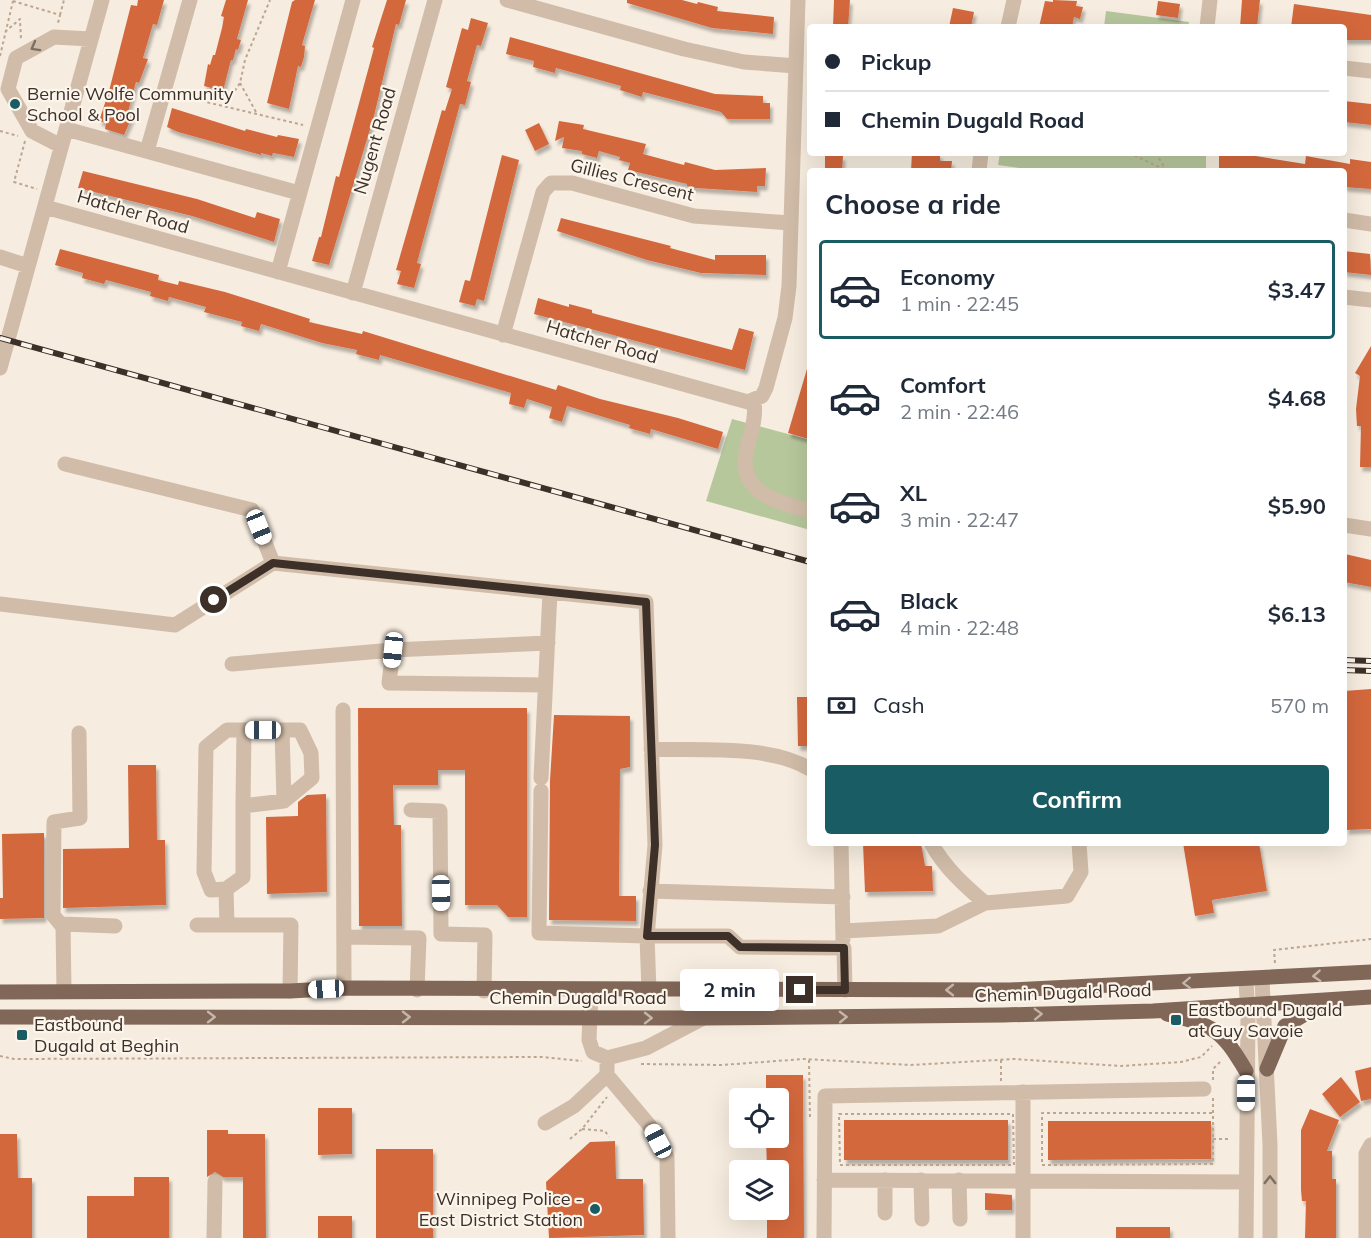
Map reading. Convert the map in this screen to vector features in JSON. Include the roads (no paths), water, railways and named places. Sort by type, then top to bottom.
[{"type":"main road","name":"Chemin Dugald Road","points":[[0,992],[290,991],[344,988],[484,991],[1010,990],[1262,980],[1371,972]]},
{"type":"main road","points":[[0,985],[20,991]]},
{"type":"main road","name":"Chemin Dugald Road","points":[[2,1018],[1003,1016],[1153,1011],[1371,997]]},
{"type":"main road","points":[[1267,1068],[1285,1026],[1332,999]]},
{"type":"main road","points":[[1153,1011],[1206,1023],[1223,1036],[1246,1071]]},
{"type":"street","points":[[0,369],[102,0]]},
{"type":"street","points":[[147,152],[190,0]]},
{"type":"street","points":[[278,272],[353,0]]},
{"type":"street","name":"Nugent Road","points":[[353,293],[435,0]]},
{"type":"street","points":[[507,0],[694,51],[744,62],[796,66]]},
{"type":"street","points":[[798,0],[789,286],[785,318],[766,388],[754,401],[756,417],[746,461],[747,475],[754,487],[772,500],[807,510]]},
{"type":"street","points":[[1009,24],[1014,0]]},
{"type":"street","points":[[1207,24],[1209,0]]},
{"type":"street","points":[[61,146],[32,130],[8,89],[16,58],[56,37],[90,39]]},
{"type":"street","points":[[1347,68],[1371,71]]},
{"type":"street","points":[[66,129],[299,193]]},
{"type":"street","name":"Gillies Crescent","points":[[503,335],[543,192],[551,183],[573,183],[694,216],[791,223]]},
{"type":"street","name":"Hatcher Road","points":[[45,207],[739,401],[754,401]]},
{"type":"street","points":[[1347,220],[1371,224]]},
{"type":"street","points":[[0,257],[28,266]]},
{"type":"street","points":[[1347,297],[1371,300]]},
{"type":"street","points":[[65,464],[252,510],[273,563]]},
{"type":"street","points":[[1347,526],[1371,530]]},
{"type":"street","points":[[0,604],[176,625],[273,563],[646,602],[655,845],[647,936],[649,991]]},
{"type":"street","points":[[550,592],[544,685],[539,933],[728,936],[740,947],[844,948]]},
{"type":"street","points":[[232,664],[393,650],[548,643]]},
{"type":"street","points":[[393,650],[389,683],[544,685]]},
{"type":"street","points":[[343,710],[344,988]]},
{"type":"street","points":[[243,806],[284,801],[312,778],[311,753],[300,730],[244,730],[227,730],[206,747],[204,872],[211,890],[226,890],[243,877],[243,806],[244,730]]},
{"type":"street","points":[[282,730],[284,801]]},
{"type":"street","points":[[64,991],[63,927],[53,915],[54,822],[80,818],[79,733]]},
{"type":"street","points":[[651,749],[764,753],[807,767]]},
{"type":"street","points":[[411,810],[440,811],[441,934]]},
{"type":"street","points":[[841,846],[845,990]]},
{"type":"street","points":[[933,846],[940,860],[985,903]]},
{"type":"street","points":[[843,931],[938,926],[985,903],[1067,896],[1081,872],[1079,846]]},
{"type":"street","points":[[226,890],[227,925]]},
{"type":"street","points":[[650,891],[843,897]]},
{"type":"street","points":[[63,927],[63,924],[115,926]]},
{"type":"street","points":[[197,925],[291,925],[290,991]]},
{"type":"street","points":[[344,937],[419,938],[441,934],[485,935],[484,991]]},
{"type":"street","points":[[417,990],[419,938]]},
{"type":"street","points":[[1246,980],[1246,1238]]},
{"type":"street","points":[[1262,980],[1267,1068],[1270,1238]]},
{"type":"street","points":[[591,991],[589,1040],[593,1052],[607,1058],[646,1048],[703,1018]]},
{"type":"street","points":[[607,1058],[607,1075],[649,1125],[667,1157],[668,1238]]},
{"type":"street","points":[[545,1124],[574,1106],[607,1075]]},
{"type":"street","points":[[824,1238],[825,1096],[1204,1089]]},
{"type":"street","points":[[1023,1092],[1023,1238]]},
{"type":"street","points":[[1366,1238],[1368,1219],[1366,1154],[1371,1145]]},
{"type":"street","points":[[824,1180],[1246,1182]]},
{"type":"street","points":[[885,1180],[885,1213]]},
{"type":"street","points":[[921,1180],[922,1219]]},
{"type":"street","points":[[960,1180],[960,1219]]},
{"type":"street","points":[[214,1238],[215,1182]]},
{"type":"railway","points":[[0,338],[807,561]]},
{"type":"railway","points":[[1347,660],[1371,661]]},
{"type":"railway","points":[[1347,670],[1371,671]]},
{"type":"place","name":"Bernie Wolfe Community School & Pool","points":[[15,104]]},
{"type":"place","name":"Eastbound Dugald at Guy Savoie","points":[[1176,1020]]},
{"type":"place","name":"Eastbound Dugald at Beghin","points":[[22,1035]]},
{"type":"place","name":"Winnipeg Police - East District Station","points":[[595,1209]]}]
